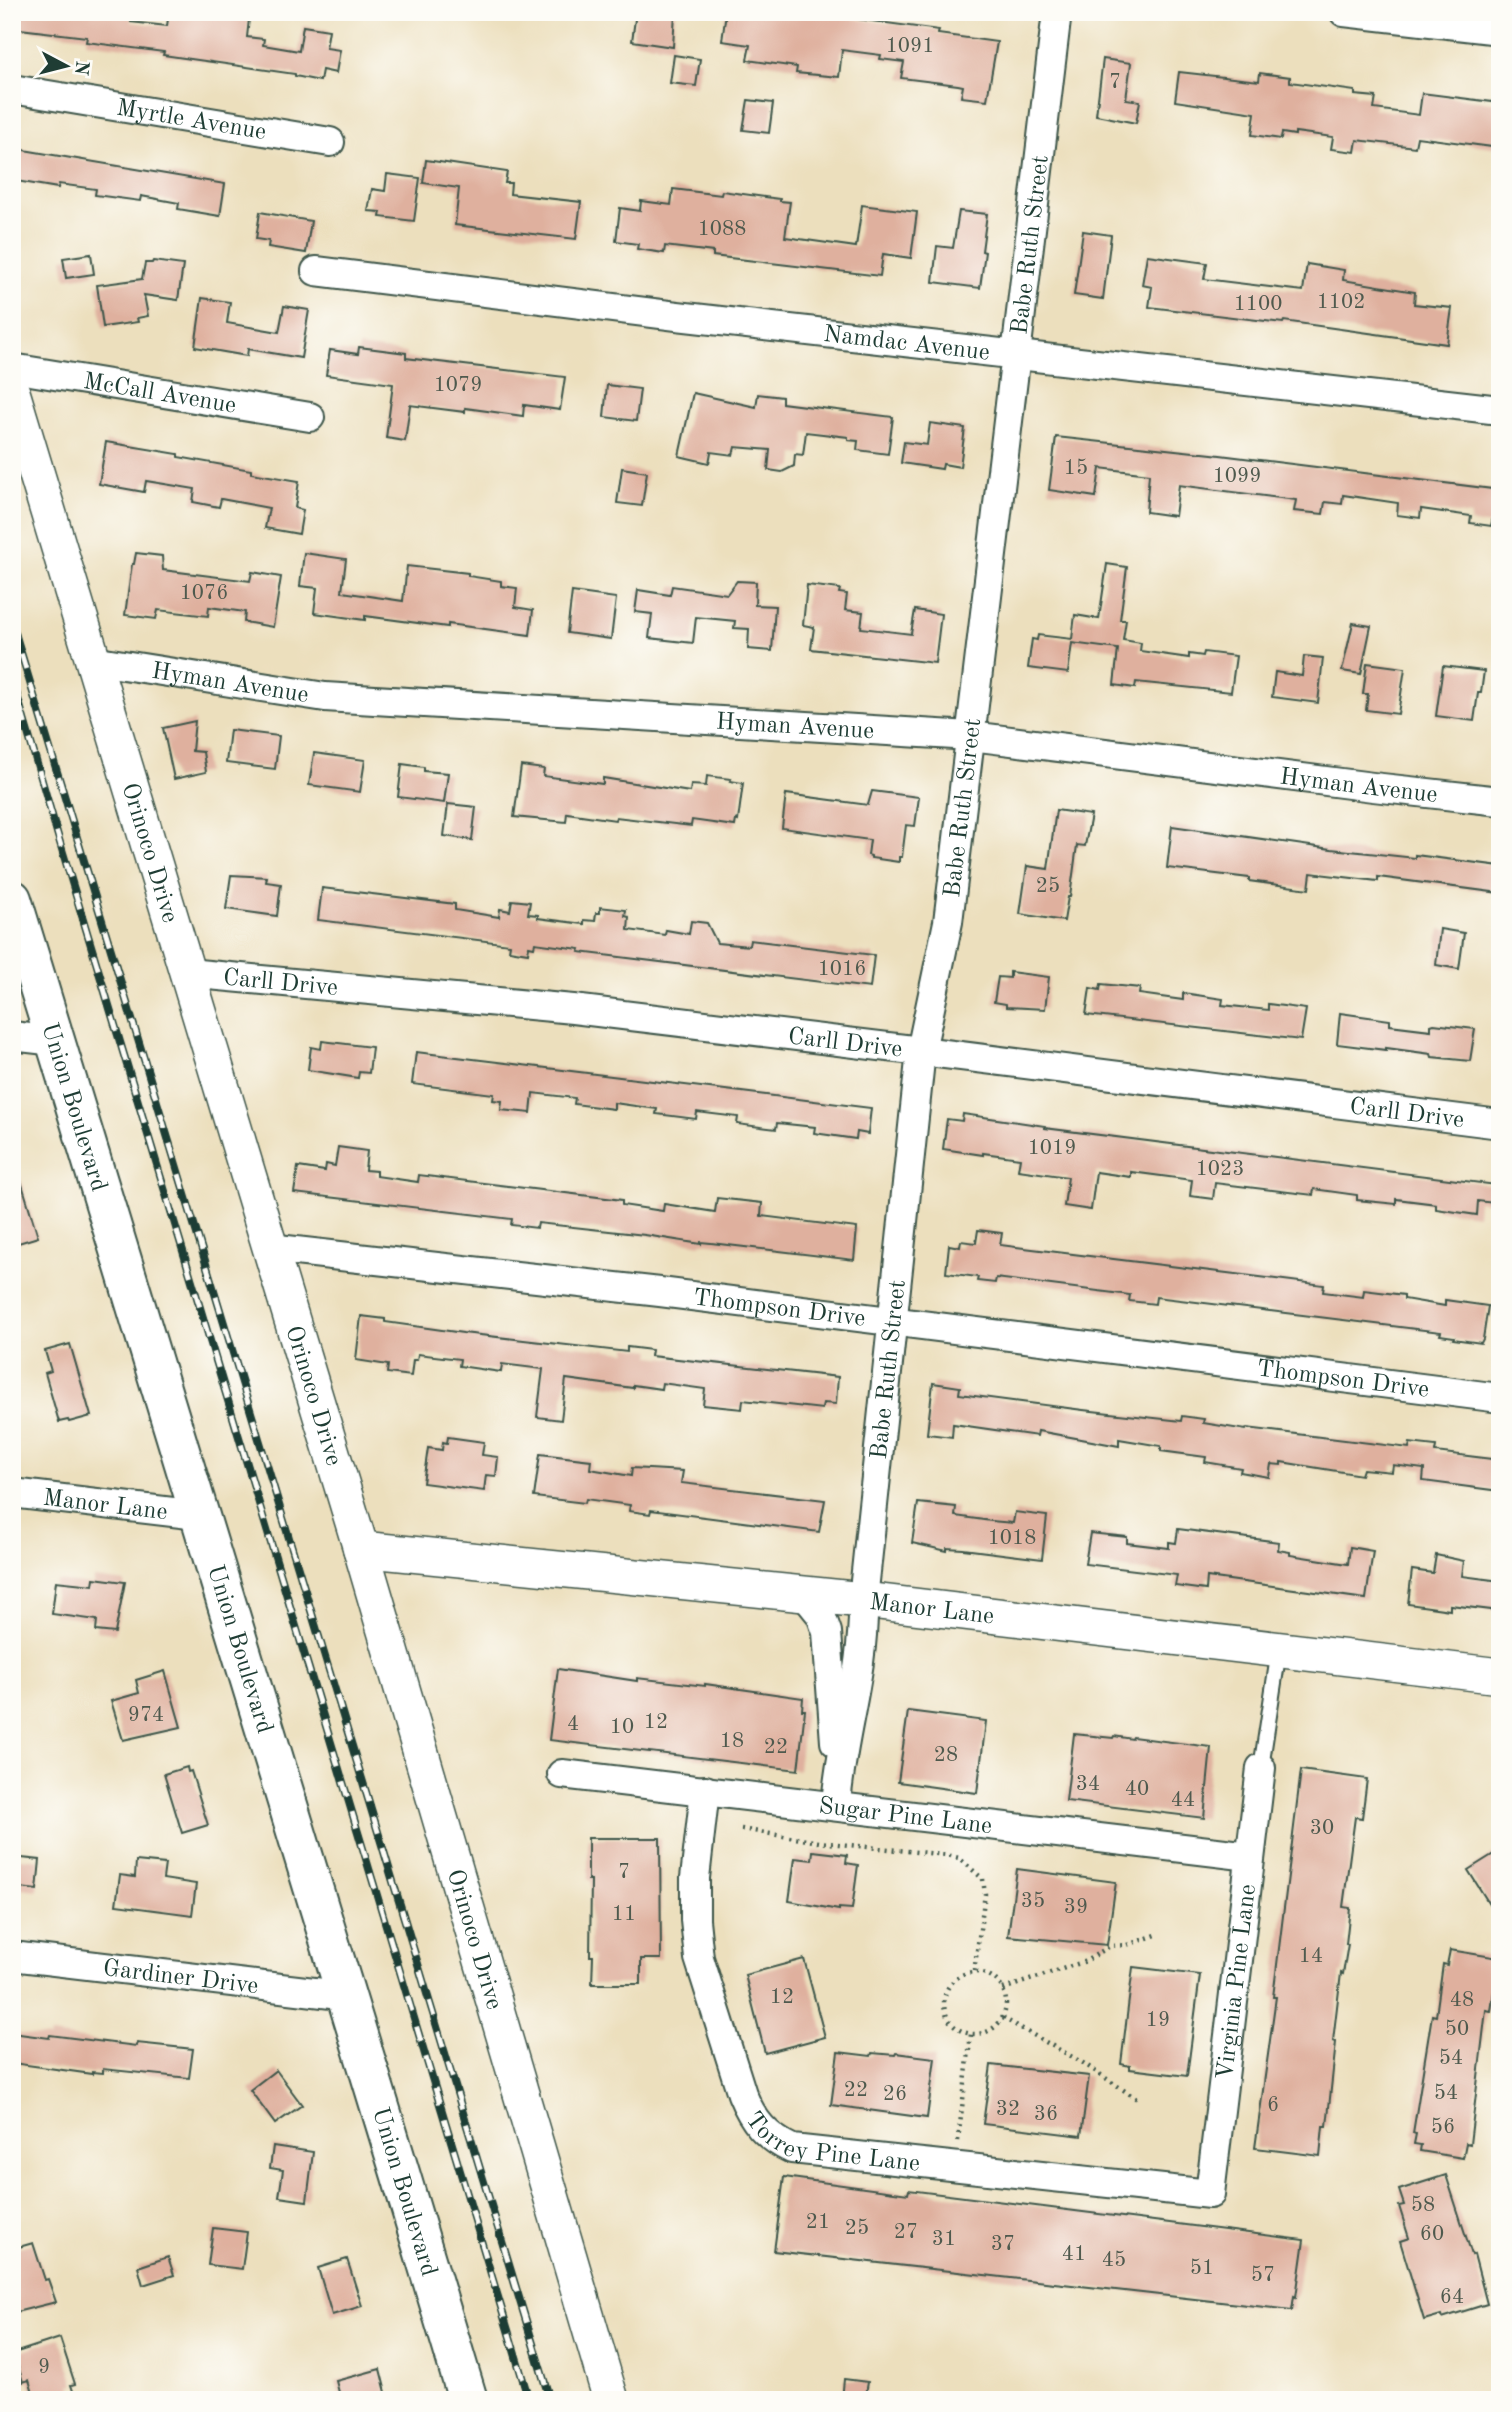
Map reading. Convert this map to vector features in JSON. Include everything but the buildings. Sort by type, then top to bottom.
[{"type":"main road","name":"Union Boulevard","points":[[12,900],[198,1515],[348,1996],[468,2400]]},
{"type":"street","name":"Babe Ruth Street","points":[[837,1796],[858,1680],[864,1630],[863,1600],[921,1051],[948,922],[1057,12]]},
{"type":"street","points":[[1344,12],[1500,30]]},
{"type":"street","name":"Myrtle Avenue","points":[[12,89],[330,142]]},
{"type":"street","name":"Namdac Avenue","points":[[316,271],[1500,410]]},
{"type":"street","name":"McCall Avenue","points":[[12,368],[310,417]]},
{"type":"street","name":"Orinoco Drive","points":[[12,392],[361,1549],[611,2400]]},
{"type":"street","name":"Hyman Avenue","points":[[92,660],[325,696],[971,736],[1500,800]]},
{"type":"street","name":"Carll Drive","points":[[187,973],[573,1009],[1500,1124]]},
{"type":"street","points":[[12,1036],[55,1041]]},
{"type":"street","name":"Thompson Drive","points":[[269,1248],[894,1321],[1500,1398]]},
{"type":"street","name":"Manor Lane","points":[[12,1493],[198,1515]]},
{"type":"street","name":"Manor Lane","points":[[361,1549],[863,1600],[1500,1676]]},
{"type":"street","points":[[804,1594],[821,1615],[827,1632],[837,1796]]},
{"type":"street","name":"Virginia Pine Lane","points":[[1210,2194],[1261,1768]]},
{"type":"street","name":"Sugar Pine Lane","points":[[562,1773],[705,1790],[837,1796],[1250,1856]]},
{"type":"street","name":"Torrey Pine Lane","points":[[705,1790],[695,1878],[699,1958],[741,2095],[760,2128],[776,2141],[792,2149],[1210,2194]]},
{"type":"street","name":"Gardiner Drive","points":[[12,1956],[348,1996]]},
{"type":"lane","points":[[1261,1768],[1279,1650]]},
{"type":"path","points":[[741,1829],[819,1842],[958,1858],[983,1879],[985,1894],[974,1972]]},
{"type":"path","points":[[1003,1989],[1086,1961],[1110,1947],[1127,1945],[1159,1934]]},
{"type":"path","points":[[974,1972],[985,1973],[1003,1989],[1006,2003],[1003,2018],[993,2029],[983,2034],[971,2034],[957,2029],[947,2019],[943,2003],[947,1989],[957,1978],[974,1972]]},
{"type":"path","points":[[1003,2018],[1083,2063],[1137,2099]]},
{"type":"path","points":[[957,2152],[971,2034]]},
{"type":"railway","points":[[12,623],[550,2400]]},
{"type":"railway","points":[[12,678],[529,2400]]}]
